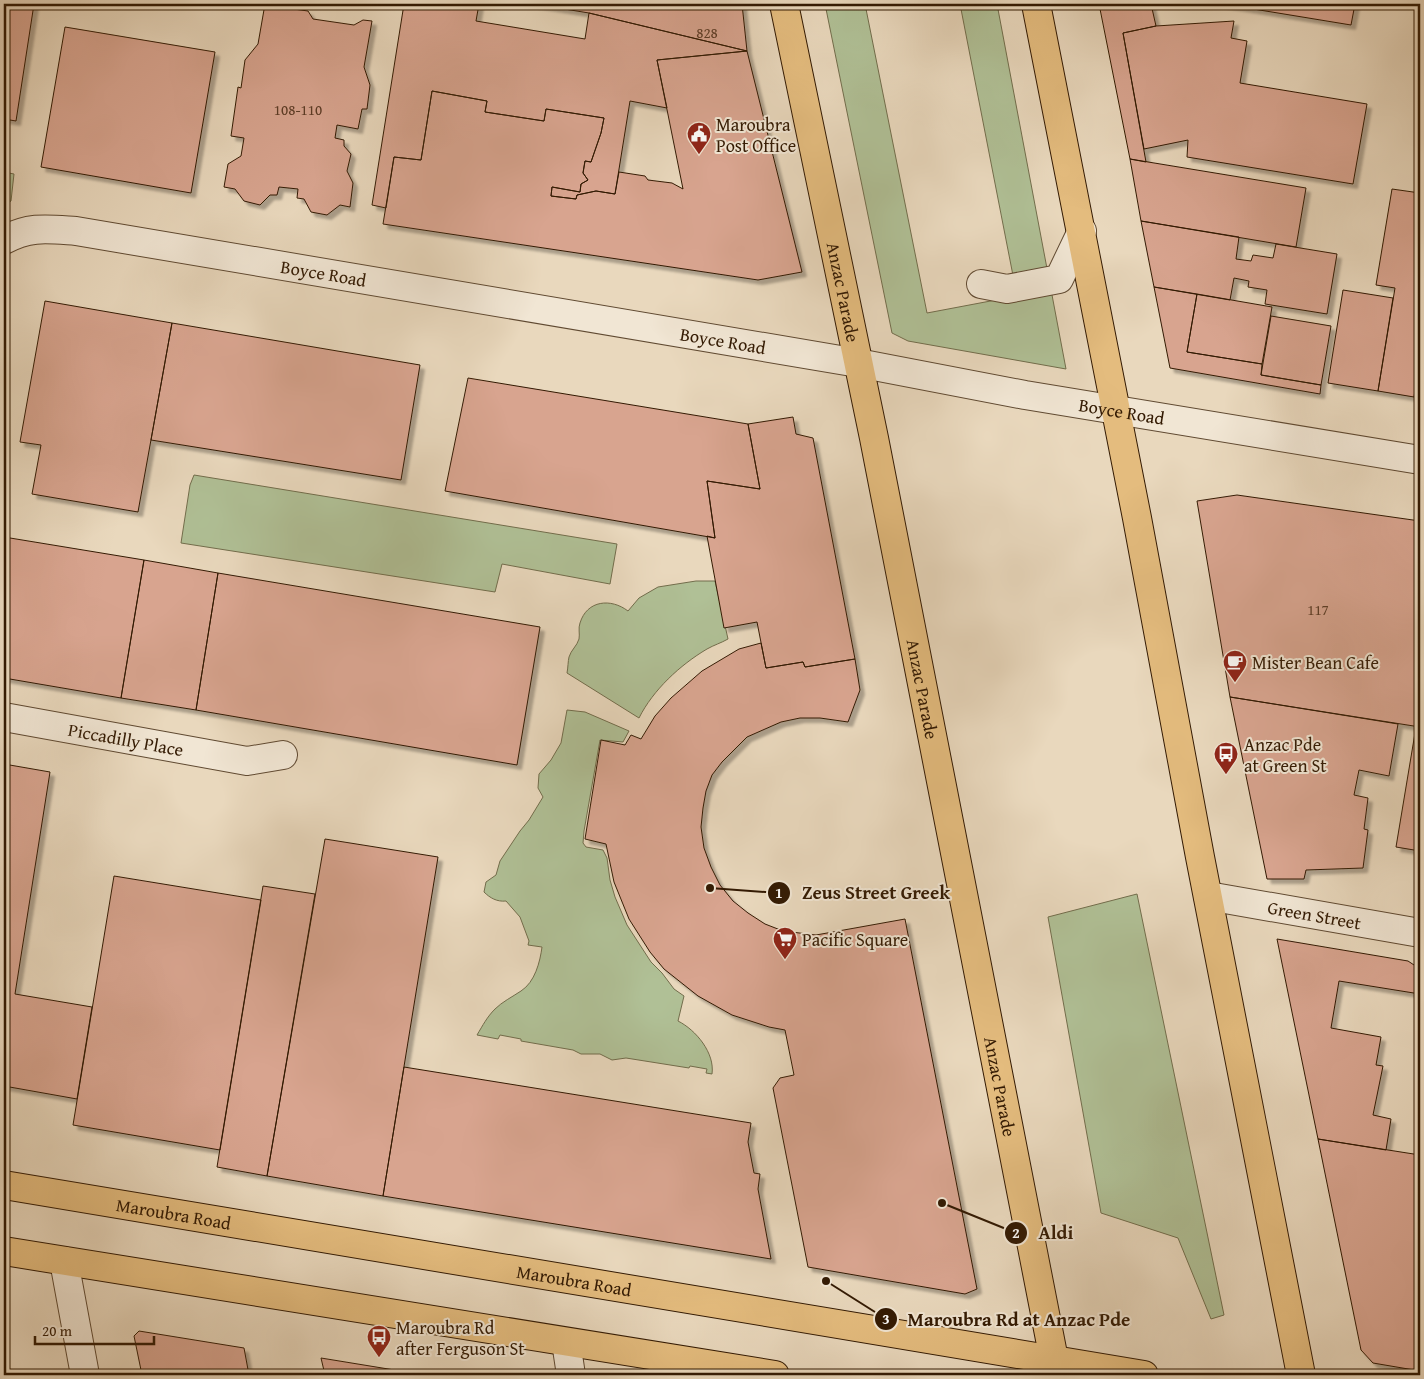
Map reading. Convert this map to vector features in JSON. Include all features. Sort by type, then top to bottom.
[{"type":"main road","name":"Anzac Parade","points":[[784,4],[964,891],[1056,1367]]},
{"type":"main road","points":[[1036,4],[1082,231],[1301,1375]]},
{"type":"main road","name":"Maroubra Road","points":[[4,1185],[1056,1367],[1144,1375]]},
{"type":"main road","points":[[5,1253],[775,1375]]},
{"type":"street","name":"Boyce Road","points":[[14,235],[48,229],[76,231],[858,363],[1025,395],[1420,460]]},
{"type":"street","points":[[981,284],[1007,289],[1059,279],[1082,231]]},
{"type":"street","name":"Piccadilly Place","points":[[4,717],[247,761],[283,755]]},
{"type":"street","name":"Green Street","points":[[1208,896],[1420,934]]},
{"type":"street","points":[[64,1261],[85,1375]]},
{"type":"street","points":[[566,1342],[571,1375]]},
{"type":"green space","points":[[825,4],[865,4],[927,313],[1017,296],[960,4],[997,4],[1066,369],[908,341],[892,333]]},
{"type":"green space","points":[[4,172],[14,174],[11,201],[4,205]]},
{"type":"green space","points":[[194,475],[617,544],[610,584],[502,564],[495,592],[181,543],[190,485]]},
{"type":"green space","points":[[696,581],[715,581],[728,639],[707,649],[677,670],[652,698],[639,718],[567,673],[569,657],[579,639],[580,623],[583,615],[588,610],[594,606],[607,603],[614,604],[628,611],[639,598],[658,587]]},
{"type":"green space","points":[[567,710],[585,712],[629,731],[623,742],[600,740],[583,843],[586,847],[603,850],[607,858],[615,897],[627,925],[651,962],[674,989],[684,996],[678,1021],[691,1030],[703,1043],[710,1058],[712,1074],[706,1073],[707,1069],[690,1066],[689,1068],[626,1058],[612,1060],[600,1054],[581,1054],[573,1050],[521,1041],[521,1039],[500,1035],[498,1039],[477,1035],[495,1009],[526,987],[538,965],[542,947],[528,945],[529,941],[520,917],[506,901],[494,899],[484,892],[486,882],[496,875],[500,861],[543,797],[538,788],[539,774],[551,760],[561,743]]},
{"type":"green space","points":[[1137,894],[1224,1315],[1211,1319],[1178,1238],[1101,1213],[1048,917]]},
{"type":"building","points":[[4,4],[34,4],[16,121],[4,119]]},
{"type":"building","points":[[265,4],[277,4],[279,7],[308,11],[313,19],[354,25],[363,20],[372,21],[364,67],[370,85],[367,109],[362,109],[358,129],[337,125],[335,138],[344,140],[344,146],[351,154],[347,171],[353,183],[350,207],[340,205],[327,215],[311,212],[304,199],[297,198],[298,189],[279,187],[277,195],[270,195],[260,205],[244,201],[235,189],[224,187],[228,164],[241,156],[244,138],[231,136],[238,87],[241,88],[245,60],[258,44]]},
{"type":"building","points":[[404,4],[479,4],[476,21],[585,39],[589,13],[747,51],[657,60],[667,108],[630,101],[615,194],[596,191],[577,195],[576,199],[551,196],[552,187],[580,192],[581,184],[588,180],[583,173],[585,161],[591,162],[604,118],[546,109],[544,121],[485,112],[487,101],[432,91],[421,160],[394,157],[386,208],[372,205]]},
{"type":"building","points":[[534,4],[742,4],[747,51],[589,13]]},
{"type":"building","points":[[1099,4],[1151,4],[1156,26],[1123,33],[1146,162],[1130,159]]},
{"type":"building","points":[[1223,4],[1355,4],[1351,25]]},
{"type":"building","points":[[1234,21],[1231,38],[1247,41],[1240,83],[1367,104],[1353,184],[1187,157],[1188,140],[1144,149],[1123,33],[1156,26]]},
{"type":"building","points":[[65,27],[215,52],[191,193],[41,167]]},
{"type":"building","points":[[747,51],[802,272],[758,280],[383,224],[394,157],[421,160],[432,91],[487,101],[485,112],[544,121],[546,109],[604,118],[591,162],[585,161],[583,173],[588,180],[581,184],[580,192],[552,187],[551,196],[576,199],[577,195],[596,191],[615,194],[619,172],[645,176],[648,180],[672,183],[683,189],[657,60]]},
{"type":"building","points":[[1130,159],[1306,188],[1296,247],[1141,221]]},
{"type":"building","points":[[1392,189],[1420,193],[1420,356],[1414,397],[1378,391],[1395,288],[1376,285]]},
{"type":"building","points":[[1141,221],[1239,237],[1236,259],[1251,261],[1253,255],[1273,258],[1276,244],[1337,254],[1327,314],[1265,304],[1267,290],[1248,287],[1249,281],[1234,278],[1230,300],[1154,287]]},
{"type":"building","points":[[1154,287],[1197,294],[1187,352],[1262,364],[1261,375],[1321,385],[1320,394],[1170,368]]},
{"type":"building","points":[[1343,290],[1393,298],[1378,391],[1328,383]]},
{"type":"building","points":[[1197,294],[1272,307],[1262,364],[1187,352]]},
{"type":"building","points":[[45,301],[172,323],[138,512],[32,494],[41,445],[20,442]]},
{"type":"building","points":[[1271,316],[1331,326],[1321,385],[1261,375]]},
{"type":"building","points":[[172,323],[420,365],[401,480],[151,440]]},
{"type":"building","points":[[468,378],[748,424],[760,489],[707,481],[715,538],[445,491]]},
{"type":"building","points":[[793,417],[796,434],[813,438],[855,659],[805,667],[803,662],[766,668],[757,622],[724,628],[707,536],[715,538],[707,481],[760,489],[748,424]]},
{"type":"building","points":[[1237,495],[1420,521],[1420,727],[1230,697],[1197,501]]},
{"type":"building","points":[[4,537],[144,560],[121,698],[4,678]]},
{"type":"building","points":[[144,560],[218,573],[196,710],[121,698]]},
{"type":"building","points":[[218,573],[540,627],[517,765],[196,710]]},
{"type":"building","name":"Pacific Square","points":[[761,643],[766,668],[803,662],[805,667],[855,659],[860,690],[848,722],[820,718],[800,718],[781,722],[747,737],[722,762],[712,775],[706,791],[701,827],[704,848],[720,885],[733,901],[765,924],[783,931],[816,935],[905,919],[977,1289],[965,1294],[808,1267],[773,1088],[780,1078],[794,1075],[785,1030],[732,1015],[698,996],[664,969],[650,952],[629,919],[614,882],[606,844],[585,839],[601,740],[625,745],[631,735],[641,739],[655,716],[671,698],[702,671],[739,649]]},
{"type":"building","points":[[1230,697],[1398,724],[1389,776],[1359,770],[1354,795],[1368,798],[1364,829],[1368,830],[1363,868],[1306,870],[1304,879],[1267,879]]},
{"type":"building","points":[[1416,727],[1420,727],[1420,851],[1396,847]]},
{"type":"building","points":[[4,764],[50,772],[15,994],[92,1007],[77,1099],[4,1086]]},
{"type":"building","points":[[325,839],[438,857],[383,1196],[267,1176]]},
{"type":"building","points":[[114,876],[261,900],[220,1150],[73,1125]]},
{"type":"building","points":[[263,886],[315,894],[267,1176],[217,1167]]},
{"type":"building","points":[[1277,939],[1408,961],[1420,969],[1420,994],[1339,981],[1331,1028],[1381,1037],[1376,1065],[1383,1066],[1373,1115],[1391,1119],[1386,1150],[1318,1139]]},
{"type":"building","points":[[404,1067],[751,1123],[748,1142],[754,1173],[760,1174],[758,1189],[771,1259],[383,1196]]},
{"type":"building","points":[[1318,1139],[1420,1155],[1420,1371],[1373,1363],[1361,1350]]},
{"type":"building","points":[[139,1331],[244,1348],[249,1375],[142,1375],[134,1336]]},
{"type":"building","points":[[321,1358],[425,1375],[325,1375]]},
{"type":"place","name":"Maroubra Post Office","points":[[699,155]]},
{"type":"place","name":"Mister Bean Cafe","points":[[1235,683]]},
{"type":"place","name":"Anzac Pde at Green St","points":[[1226,775]]},
{"type":"place","name":"Zeus Street Greek","points":[[710,888]]},
{"type":"place","name":"Pacific Square","points":[[785,960]]},
{"type":"place","name":"Aldi","points":[[942,1203]]},
{"type":"place","name":"Maroubra Rd at Anzac Pde","points":[[826,1281]]},
{"type":"place","name":"Maroubra Rd after Ferguson St","points":[[379,1358]]}]
